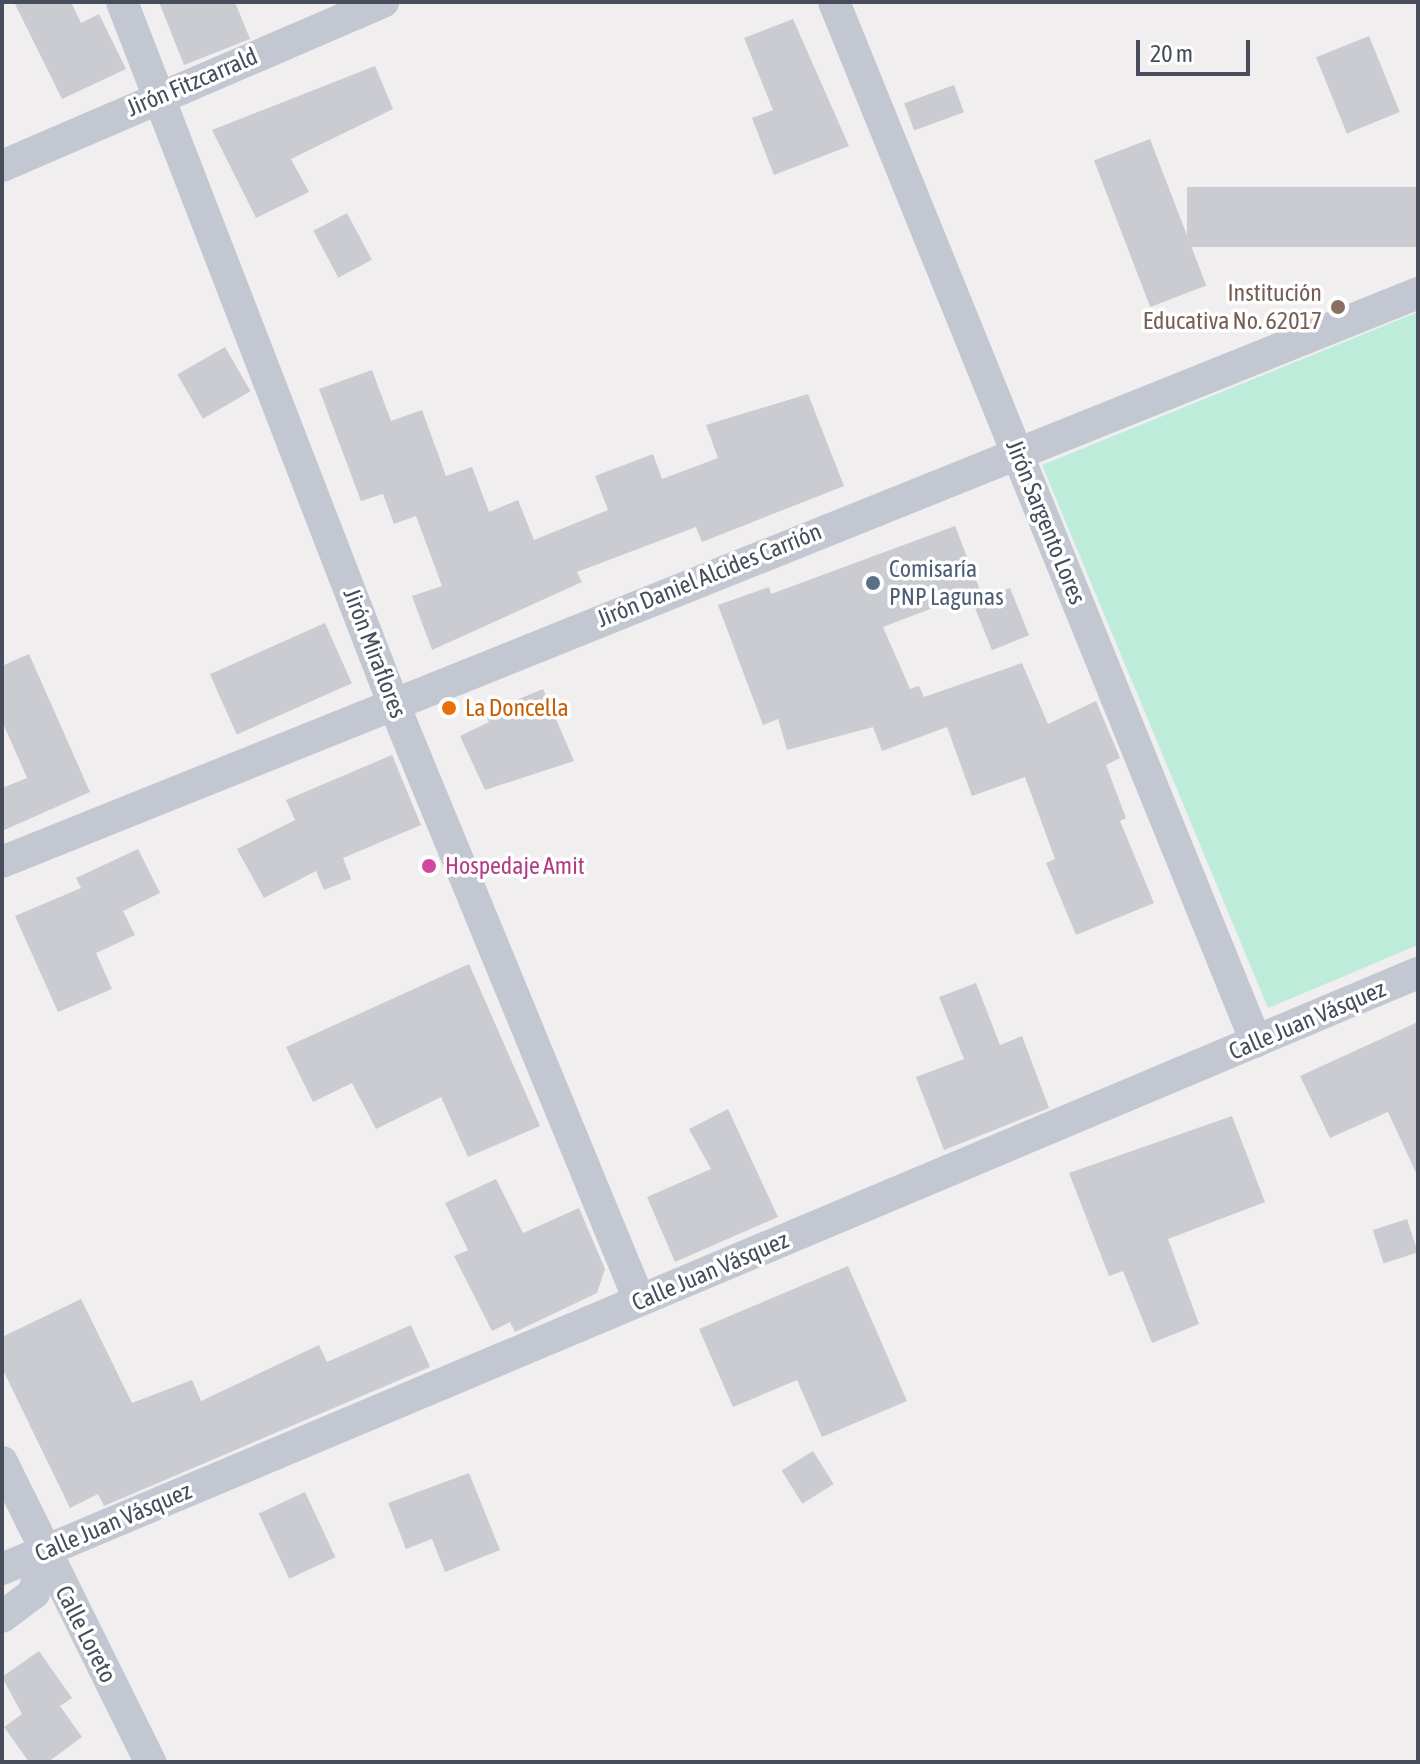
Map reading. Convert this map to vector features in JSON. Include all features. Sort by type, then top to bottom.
[{"type":"street","name":"Jirón Miraflores","points":[[122,2],[161,94],[392,700],[639,1300]]},
{"type":"street","name":"Jirón Fitzcarrald","points":[[2,166],[161,94],[383,2]]},
{"type":"street","name":"Jirón Sargento Lores","points":[[834,2],[1256,1042]]},
{"type":"street","name":"Jirón Daniel Alcides Carrión","points":[[2,862],[392,700],[1418,293]]},
{"type":"street","name":"Calle Juan Vásquez","points":[[2,1569],[1418,973]]},
{"type":"street","name":"Calle Loreto","points":[[2,1462],[150,1762]]},
{"type":"street","points":[[2,1617],[34,1593],[44,1550]]},
{"type":"green space","points":[[1418,312],[1418,945],[1268,1008],[1042,465]]},
{"type":"building","points":[[14,2],[71,2],[81,23],[99,14],[126,69],[62,99]]},
{"type":"building","points":[[159,2],[235,2],[250,39],[184,65]]},
{"type":"building","points":[[793,19],[849,146],[774,175],[752,118],[773,110],[744,38]]},
{"type":"building","points":[[1369,36],[1400,112],[1347,133],[1316,57]]},
{"type":"building","points":[[375,66],[393,109],[291,159],[309,192],[256,218],[212,130]]},
{"type":"building","points":[[954,85],[964,112],[914,130],[904,103]]},
{"type":"building","points":[[1150,139],[1206,286],[1150,307],[1094,161]]},
{"type":"building","points":[[1187,187],[1418,187],[1418,247],[1187,247]]},
{"type":"building","points":[[347,213],[372,260],[338,278],[313,231]]},
{"type":"building","points":[[225,347],[250,391],[203,419],[177,375]]},
{"type":"building","points":[[372,370],[391,421],[422,410],[446,476],[472,467],[489,512],[518,500],[534,540],[608,510],[595,476],[653,454],[662,479],[718,458],[706,425],[808,394],[844,486],[702,542],[696,527],[577,572],[582,582],[432,650],[412,596],[442,586],[416,516],[394,524],[383,494],[361,501],[319,389]]},
{"type":"building","points":[[955,526],[980,590],[883,627],[910,689],[919,686],[924,697],[1022,663],[1048,724],[1096,701],[1120,758],[1106,765],[1126,818],[1120,821],[1154,903],[1076,935],[1046,863],[1055,859],[1025,777],[972,796],[947,727],[882,751],[873,727],[787,750],[778,719],[763,725],[718,605],[769,587],[771,594]]},
{"type":"building","points":[[1010,588],[1029,635],[992,650],[973,603]]},
{"type":"building","points":[[325,623],[352,683],[237,735],[210,674]]},
{"type":"building","points":[[29,654],[90,792],[2,831],[2,788],[27,778],[2,721],[2,666]]},
{"type":"building","points":[[543,689],[574,761],[485,790],[460,736],[489,722],[485,713]]},
{"type":"building","points":[[392,755],[421,825],[343,858],[351,879],[324,890],[316,871],[264,898],[237,849],[295,820],[286,800]]},
{"type":"building","points":[[138,849],[160,893],[123,911],[135,935],[96,953],[112,989],[58,1012],[15,916],[81,888],[76,878]]},
{"type":"building","points":[[469,964],[540,1126],[468,1157],[441,1097],[376,1129],[352,1083],[313,1102],[286,1047]]},
{"type":"building","points":[[976,983],[1000,1045],[1022,1036],[1049,1108],[944,1150],[916,1077],[964,1059],[939,997]]},
{"type":"building","points":[[1418,1022],[1418,1177],[1388,1112],[1330,1138],[1300,1076]]},
{"type":"building","points":[[728,1109],[778,1217],[675,1262],[647,1197],[711,1169],[689,1129]]},
{"type":"building","points":[[1232,1116],[1265,1202],[1168,1239],[1199,1324],[1152,1343],[1123,1271],[1109,1276],[1069,1173]]},
{"type":"building","points":[[496,1179],[523,1233],[579,1208],[605,1269],[597,1293],[515,1332],[510,1322],[492,1331],[454,1256],[468,1250],[445,1203]]},
{"type":"building","points":[[1407,1219],[1418,1252],[1384,1263],[1373,1230]]},
{"type":"building","points":[[848,1266],[907,1401],[822,1437],[797,1380],[733,1407],[699,1329]]},
{"type":"building","points":[[81,1299],[132,1403],[192,1380],[201,1401],[319,1345],[327,1362],[411,1325],[430,1367],[104,1506],[98,1494],[70,1508],[2,1368],[2,1337]]},
{"type":"building","points":[[813,1451],[834,1484],[802,1504],[782,1471]]},
{"type":"building","points":[[469,1473],[500,1550],[445,1572],[432,1539],[406,1549],[388,1503]]},
{"type":"building","points":[[305,1492],[335,1557],[289,1579],[259,1514]]},
{"type":"building","points":[[39,1651],[72,1698],[60,1706],[82,1737],[48,1762],[29,1762],[4,1727],[22,1714],[2,1677]]},
{"type":"place","name":"Institución Educativa No. 62017","points":[[1338,307]]},
{"type":"place","name":"Comisaría PNP Lagunas","points":[[873,583]]},
{"type":"place","name":"La Doncella","points":[[449,708]]},
{"type":"place","name":"Hospedaje Amit","points":[[429,866]]}]
